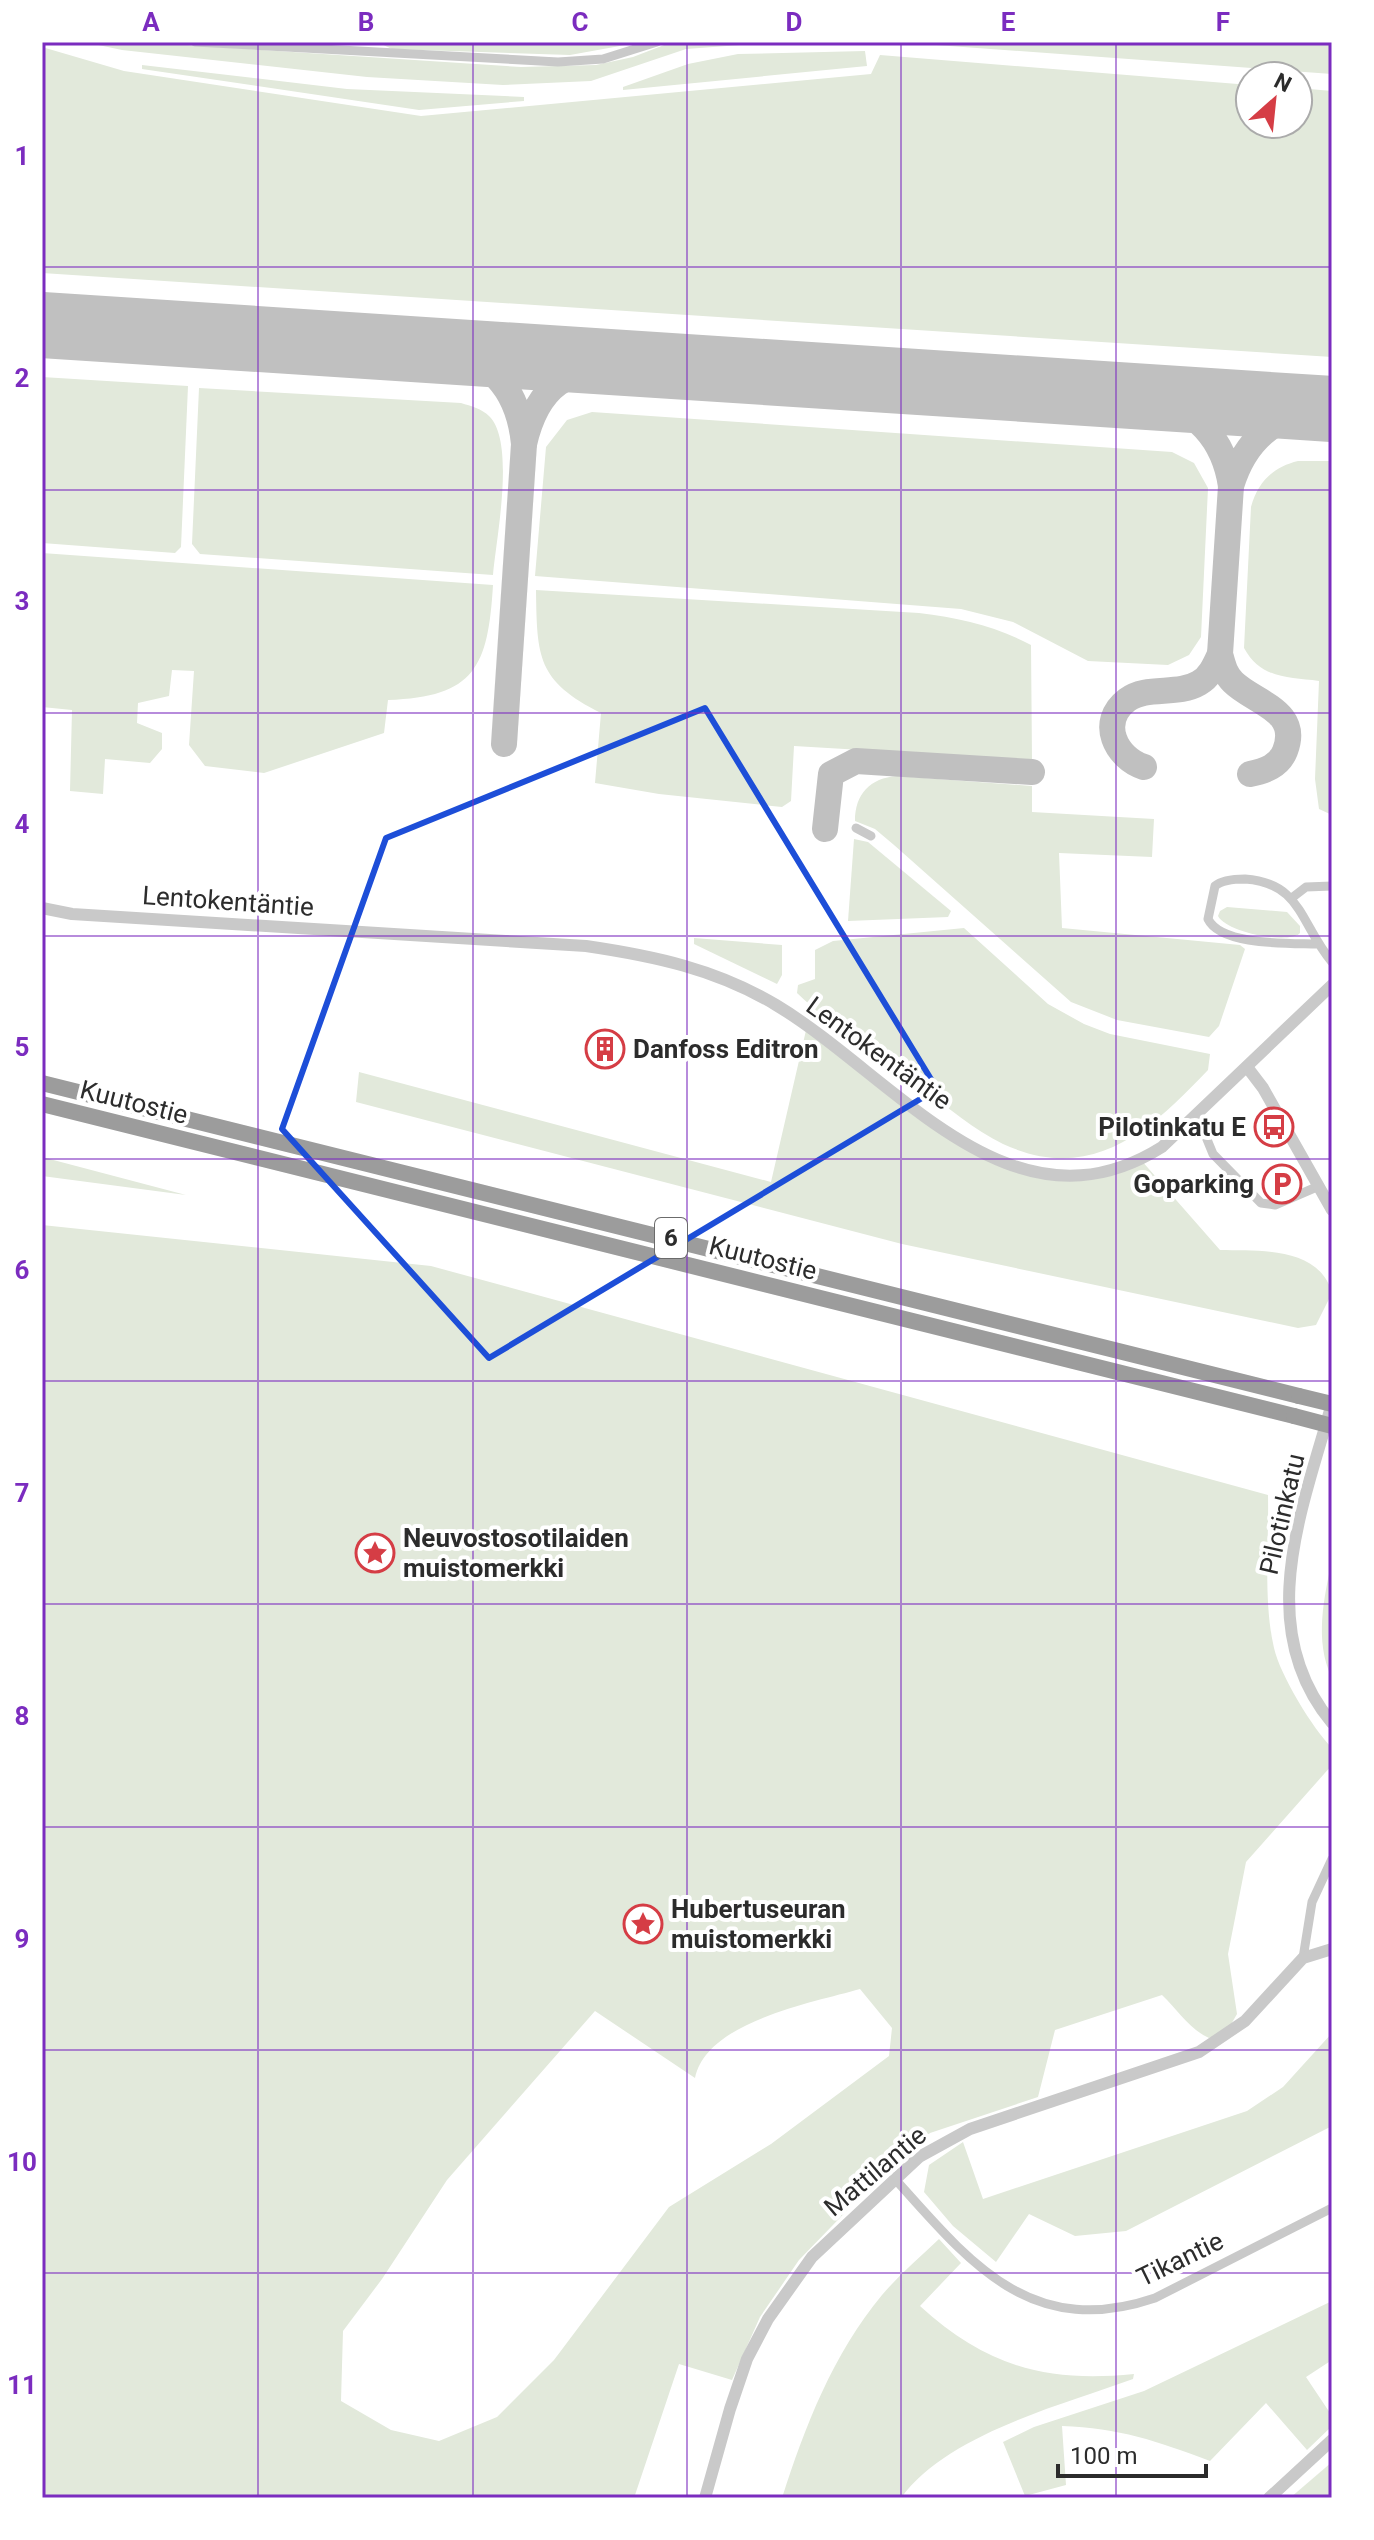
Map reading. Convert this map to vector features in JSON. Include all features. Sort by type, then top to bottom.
[{"type":"highway","name":"Kuutostie","points":[[42,1083],[1332,1404]]},
{"type":"highway","name":"Kuutostie","points":[[42,1104],[1332,1426]]},
{"type":"street","points":[[195,42],[558,62],[603,59],[657,42]]},
{"type":"street","points":[[856,828],[871,836]]},
{"type":"street","points":[[1317,944],[1257,941],[1221,932],[1208,919],[1211,897],[1219,882],[1240,879],[1267,881],[1293,897],[1317,944],[1332,962]]},
{"type":"street","points":[[1293,897],[1306,887],[1332,886]]},
{"type":"street","name":"Lentokentäntie","points":[[42,908],[72,914],[586,946],[643,954],[693,966],[739,984],[777,1006],[985,1156],[1031,1174],[1056,1178],[1102,1175],[1141,1160],[1162,1147],[1332,985]]},
{"type":"street","points":[[1247,1067],[1263,1088],[1332,1210]]},
{"type":"street","points":[[1197,1115],[1213,1154],[1261,1203],[1275,1205],[1319,1186]]},
{"type":"street","name":"Pilotinkatu","points":[[1332,1404],[1297,1529],[1287,1591],[1289,1624],[1304,1677],[1332,1723]]},
{"type":"street","points":[[1332,1859],[1312,1902],[1303,1958],[1332,1949]]},
{"type":"street","name":"Mattilantie","points":[[705,2498],[747,2359],[768,2319],[812,2257],[919,2157],[970,2129],[1199,2052],[1245,2021],[1303,1958]]},
{"type":"street","name":"Tikantie","points":[[895,2179],[978,2268],[1000,2285],[1029,2300],[1058,2308],[1091,2310],[1129,2307],[1155,2298],[1332,2208]]},
{"type":"street","points":[[1269,2498],[1332,2440]]},
{"type":"highlighted area","points":[[705,708],[937,1089],[489,1358],[282,1129],[386,838]]},
{"type":"shaded area","points":[[84,42],[141,42],[521,67],[596,65],[633,57],[672,42],[780,42],[686,49],[591,81],[503,85],[367,77],[122,50]]},
{"type":"shaded area","points":[[377,42],[642,42],[570,55],[392,49]]},
{"type":"shaded area","points":[[895,42],[1332,42],[1332,74],[1314,73],[1314,60],[1234,60],[1234,67]]},
{"type":"shaded area","points":[[42,47],[124,71],[421,116],[871,74],[880,55],[1234,84],[1234,140],[1314,140],[1314,89],[1332,91],[1332,357],[42,273]]},
{"type":"shaded area","points":[[865,51],[867,66],[623,90],[623,87],[688,64],[738,54]]},
{"type":"shaded area","points":[[142,65],[347,89],[524,97],[524,101],[419,110],[142,69]]},
{"type":"shaded area","points":[[42,377],[188,386],[181,547],[175,553],[42,543]]},
{"type":"shaded area","points":[[199,388],[461,403],[483,411],[497,429],[503,468],[493,575],[200,554],[192,544]]},
{"type":"shaded area","points":[[592,412],[1172,452],[1194,463],[1208,488],[1201,637],[1189,655],[1168,665],[1088,661],[1013,622],[961,609],[535,576],[546,447],[567,420]]},
{"type":"shaded area","points":[[1298,461],[1332,461],[1332,815],[1319,809],[1315,779],[1319,681],[1276,675],[1259,666],[1244,648],[1251,507],[1268,477],[1281,467]]},
{"type":"shaded area","points":[[42,553],[493,585],[491,613],[481,657],[458,684],[417,698],[388,700],[384,733],[264,773],[205,766],[189,745],[194,671],[172,670],[169,696],[138,703],[137,723],[162,733],[162,749],[150,763],[105,759],[103,794],[70,791],[72,710],[42,707]]},
{"type":"shaded area","points":[[536,590],[919,613],[991,628],[1031,645],[1032,760],[794,746],[791,801],[782,807],[659,794],[595,783],[601,713],[564,690],[545,665],[540,650]]},
{"type":"shaded area","points":[[897,776],[1032,786],[1032,812],[1154,819],[1152,857],[1059,853],[1062,928],[1240,945],[1245,949],[1219,1026],[1209,1037],[1117,1020],[1071,1002],[875,829],[855,821],[858,803],[866,789],[879,780]]},
{"type":"shaded area","points":[[854,839],[868,842],[951,911],[948,917],[848,921]]},
{"type":"shaded area","points":[[1227,907],[1287,912],[1300,926],[1300,933],[1283,938],[1244,932],[1223,922],[1218,916]]},
{"type":"shaded area","points":[[964,928],[1048,1004],[1110,1034],[1210,1054],[1208,1070],[1164,1113],[1118,1145],[1092,1154],[1065,1158],[1035,1155],[1003,1144],[971,1125],[842,1031],[797,993],[798,985],[815,979],[815,950],[833,941]]},
{"type":"shaded area","points":[[694,938],[782,945],[782,975],[777,984],[694,944]]},
{"type":"shaded area","points":[[807,1026],[958,1138],[1056,1178],[1141,1160],[1220,1250],[1286,1254],[1314,1267],[1325,1278],[1332,1293],[1316,1325],[1298,1328],[902,1244],[356,1102],[359,1072],[771,1182]]},
{"type":"shaded area","points":[[42,1157],[186,1195],[42,1176]]},
{"type":"shaded area","points":[[42,1225],[431,1266],[1268,1495],[1268,1591],[1274,1648],[1298,1701],[1332,1748],[1332,1765],[1246,1862],[1228,1954],[1237,2014],[1226,2033],[1209,2038],[1202,2034],[1162,1995],[1055,2030],[1038,2097],[930,2133],[865,2192],[799,2260],[760,2317],[732,2380],[679,2364],[634,2498],[42,2498]],"holes":[[[860,1989],[892,2028],[889,2056],[771,2144],[669,2207],[554,2360],[497,2417],[439,2441],[391,2430],[341,2401],[343,2331],[382,2279],[447,2180],[595,2011],[695,2078],[704,2058],[719,2042],[740,2028],[790,2008]]]},
{"type":"shaded area","points":[[1332,1560],[1332,1678],[1323,1649],[1322,1619]]},
{"type":"shaded area","points":[[1332,2033],[1332,2126],[1126,2231],[1075,2236],[1029,2214],[996,2262],[953,2226],[924,2192],[929,2165],[963,2142],[983,2199],[1247,2111],[1283,2087]]},
{"type":"shaded area","points":[[939,2239],[961,2263],[920,2306],[945,2327],[969,2343],[1019,2366],[1073,2376],[1134,2374],[1133,2379],[1041,2411],[976,2439],[921,2476],[901,2498],[782,2498],[822,2392],[849,2341],[882,2295]]},
{"type":"shaded area","points":[[1332,2301],[1332,2360],[1306,2377],[1332,2416],[1332,2426],[1307,2450],[1266,2403],[1210,2461],[1138,2437],[1062,2426],[1066,2485],[1025,2496],[1003,2442],[1034,2427],[1144,2391]]},
{"type":"shaded area","points":[[1332,2462],[1332,2498],[1290,2498]]},
{"type":"taxiway","points":[[443,351],[477,362],[501,382],[517,410],[524,444],[538,407],[558,383],[587,370],[626,363]]},
{"type":"taxiway","points":[[1150,397],[1181,409],[1205,428],[1222,454],[1231,486],[1244,456],[1263,433],[1288,418],[1320,408]]},
{"type":"taxiway","points":[[504,744],[524,444]]},
{"type":"taxiway","points":[[1231,486],[1220,654],[1230,679],[1273,709],[1287,726],[1288,737],[1285,751],[1275,764],[1250,774]]},
{"type":"taxiway","points":[[1144,767],[1125,756],[1114,738],[1113,718],[1118,709],[1135,695],[1181,689],[1199,683],[1209,674],[1220,654]]},
{"type":"taxiway","points":[[825,829],[831,774],[856,761],[1032,772]]},
{"type":"runway","points":[[42,325],[1332,409]]},
{"type":"place","name":"Danfoss Editron","points":[[605,1049]]},
{"type":"place","name":"Pilotinkatu E","points":[[1274,1127]]},
{"type":"place","name":"Goparking","points":[[1282,1184]]},
{"type":"place","name":"Neuvostosotilaiden muistomerkki","points":[[375,1553]]},
{"type":"place","name":"Hubertuseuran muistomerkki","points":[[643,1924]]}]
